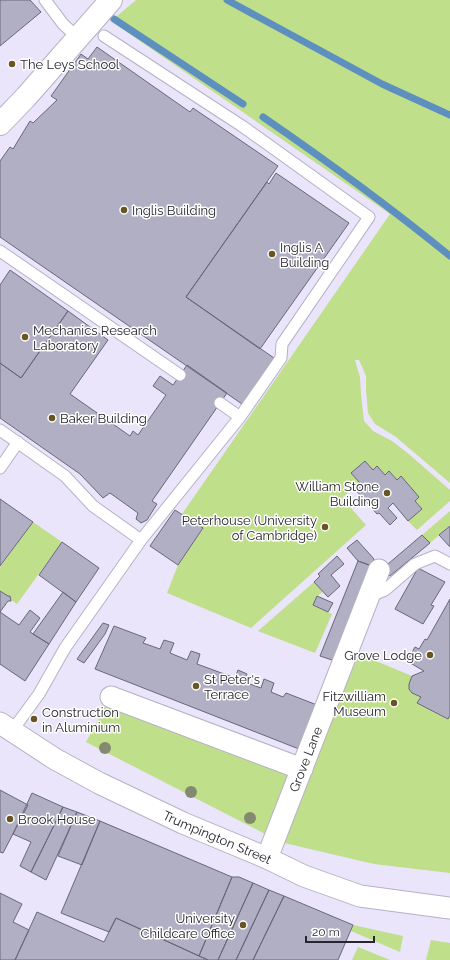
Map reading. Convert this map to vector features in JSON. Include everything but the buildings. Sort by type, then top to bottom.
[{"type":"main road","points":[[0,124],[26,97],[110,0]]},
{"type":"street","name":"Grove Lane","points":[[267,858],[379,570]]},
{"type":"street","points":[[111,697],[302,769]]},
{"type":"street","name":"Trumpington Street","points":[[6,727],[55,759],[100,783],[182,823],[267,858],[304,876],[360,896],[450,908]]},
{"type":"lane","points":[[45,0],[63,24],[78,38]]},
{"type":"lane","points":[[6,727],[38,694],[64,648],[141,540],[240,417],[282,358],[282,344],[369,218],[242,126],[104,36]]},
{"type":"lane","points":[[0,251],[180,375]]},
{"type":"lane","points":[[220,403],[240,417]]},
{"type":"lane","points":[[0,430],[65,476],[93,506],[141,540]]},
{"type":"lane","points":[[0,468],[18,442]]},
{"type":"lane","points":[[369,598],[385,590],[415,564],[435,556],[450,564]]},
{"type":"green space","points":[[136,0],[450,0],[450,483],[396,437],[375,424],[368,413],[366,376],[359,360],[355,360],[360,377],[364,421],[373,431],[392,441],[410,455],[450,490],[450,501],[417,530],[408,521],[422,509],[415,501],[419,497],[401,477],[397,480],[389,471],[385,475],[377,466],[373,470],[365,461],[351,473],[360,483],[342,498],[366,525],[251,628],[167,593],[178,565],[203,529],[182,514],[390,214],[111,21]]},
{"type":"green space","points":[[450,511],[450,526],[430,543],[422,535]]},
{"type":"green space","points":[[33,522],[62,542],[17,604],[10,599],[10,596],[0,591],[0,567]]},
{"type":"green space","points":[[314,582],[323,592],[317,596],[313,605],[332,614],[315,653],[258,631]]},
{"type":"green space","name":"Fitzwilliam Museum","points":[[359,654],[412,676],[410,689],[421,697],[417,703],[447,719],[450,715],[450,873],[374,864],[280,842]]},
{"type":"green space","points":[[107,703],[293,778],[269,836],[86,742]]},
{"type":"green space","points":[[353,925],[403,936],[400,952],[351,931]]},
{"type":"green space","points":[[431,940],[450,943],[450,960],[426,960]]},
{"type":"green space","points":[[358,947],[390,960],[352,960]]},
{"type":"waterway","points":[[227,0],[382,84],[450,115]]},
{"type":"waterway","points":[[114,19],[243,104]]},
{"type":"waterway","points":[[263,117],[311,150],[450,256]]},
{"type":"place","name":"The Leys School","points":[[12,64]]},
{"type":"place","name":"Inglis Building","points":[[124,210]]},
{"type":"place","name":"Inglis A Building","points":[[272,254]]},
{"type":"place","name":"Mechanics Research Laboratory","points":[[25,337]]},
{"type":"place","name":"Baker Building","points":[[52,418]]},
{"type":"place","name":"William Stone Building","points":[[387,493]]},
{"type":"place","name":"Peterhouse (University of Cambridge)","points":[[325,527]]},
{"type":"place","name":"Grove Lodge","points":[[430,655]]},
{"type":"place","name":"St Peter's Terrace","points":[[196,686]]},
{"type":"place","name":"Fitzwilliam Museum","points":[[394,703]]},
{"type":"place","name":"Construction in Aluminium","points":[[34,719]]},
{"type":"place","name":"Brook House","points":[[10,819]]},
{"type":"place","name":"University Childcare Office","points":[[243,925]]}]
